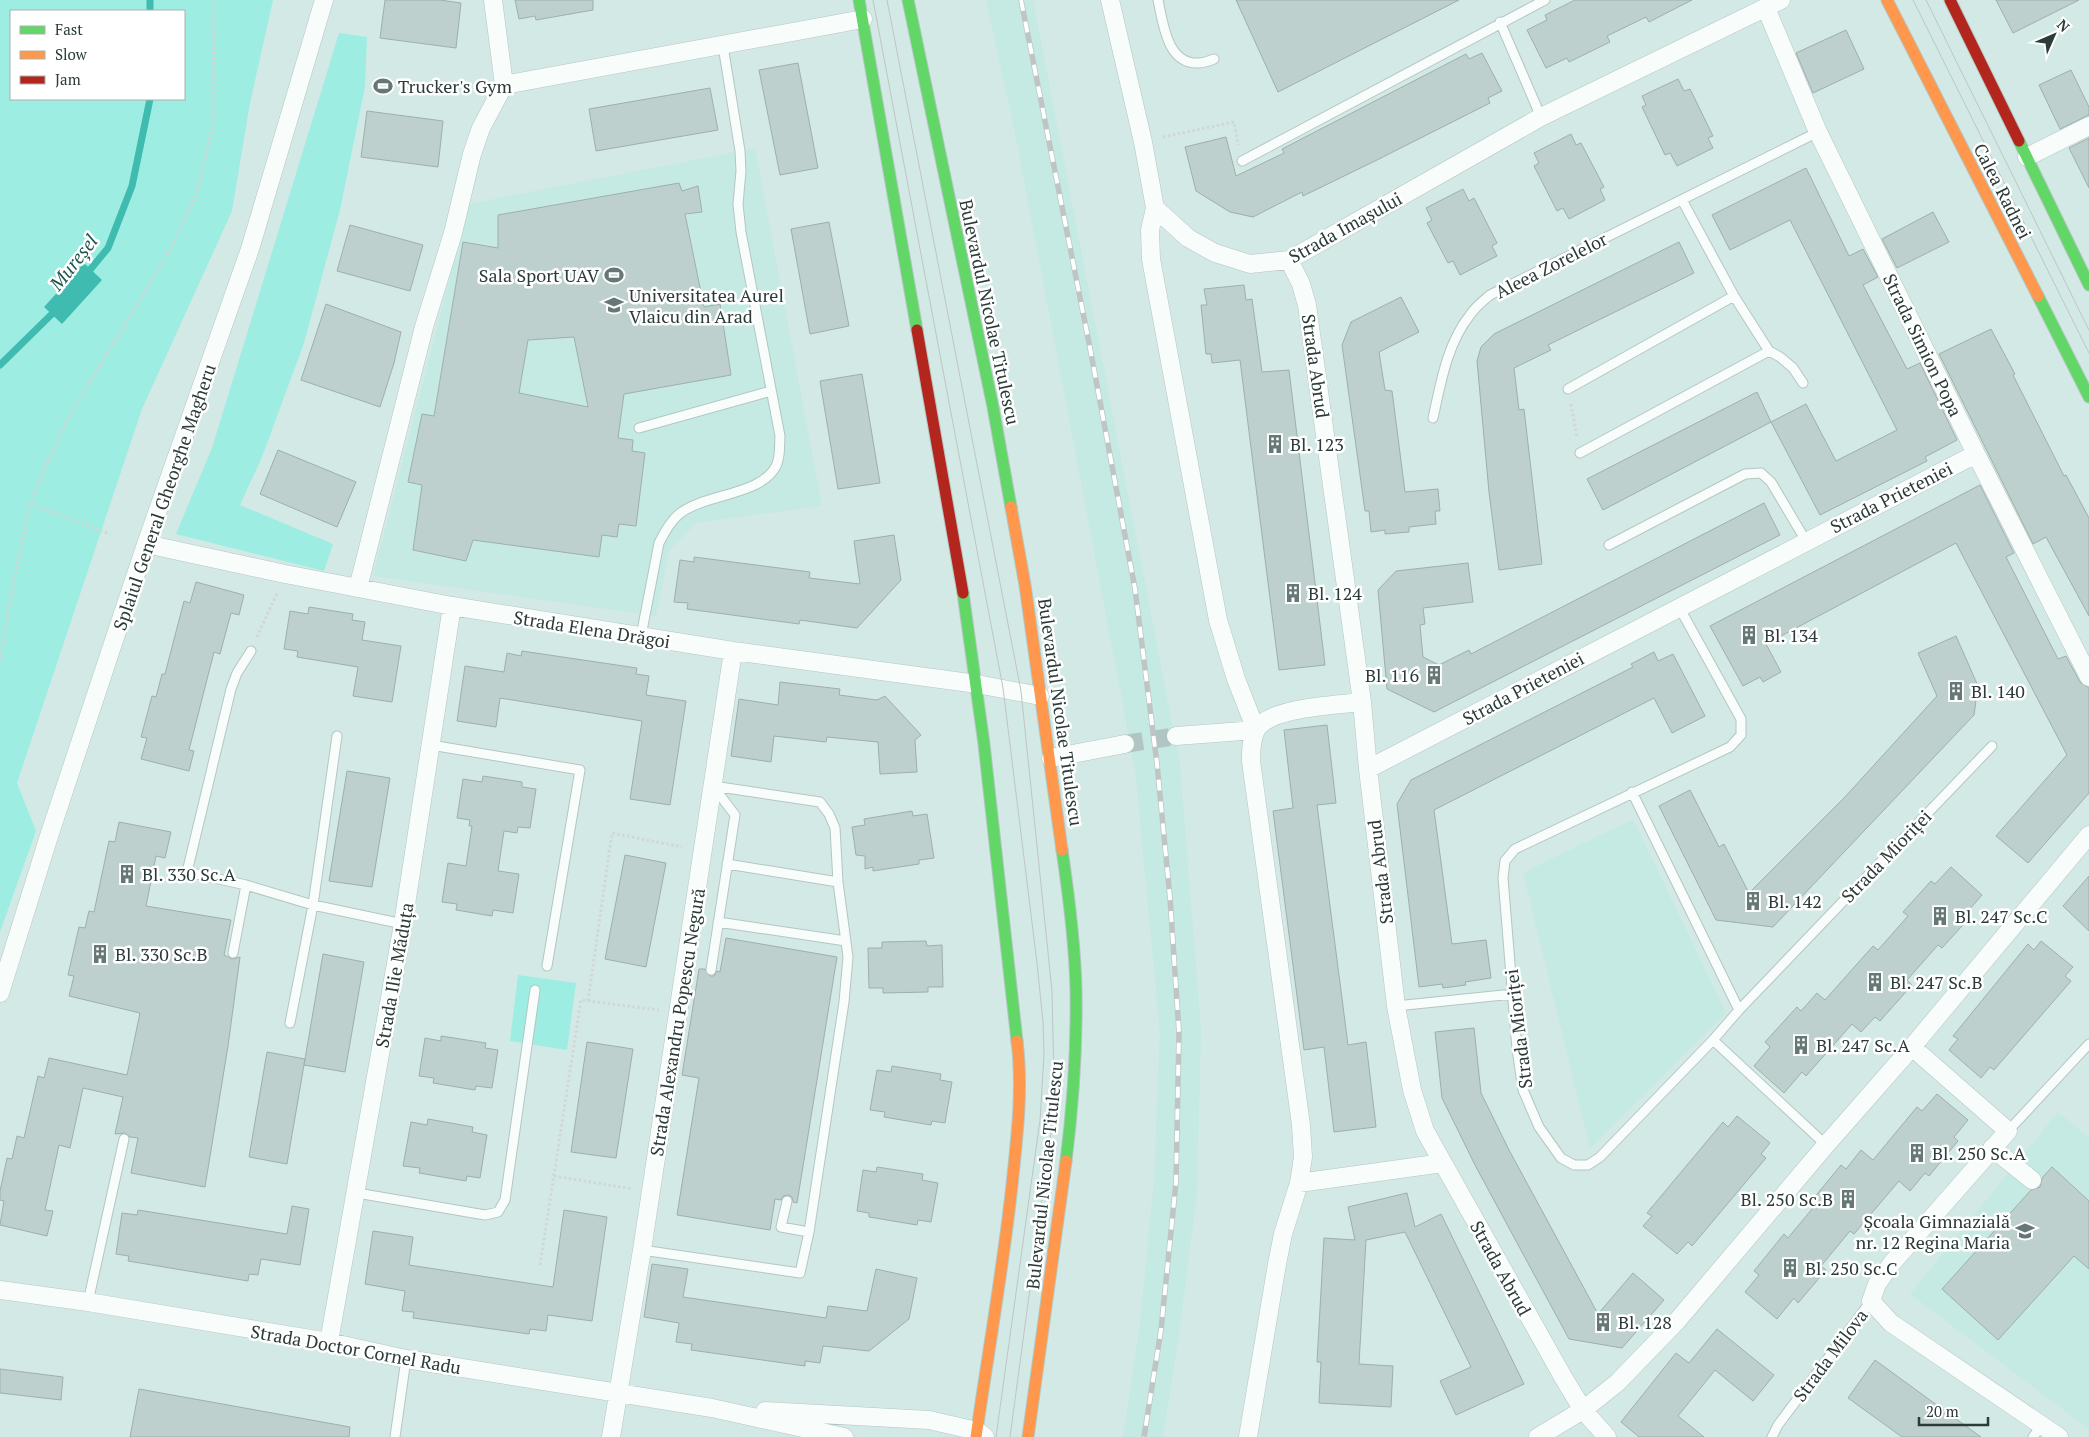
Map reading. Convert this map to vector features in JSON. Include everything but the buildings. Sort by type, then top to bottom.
[{"type":"main road","name":"Bulevardul Nicolae Titulescu","points":[[859,0],[964,596],[977,684],[1020,1064],[1019,1122],[1009,1215],[979,1435]]},
{"type":"main road","name":"Bulevardul Nicolae Titulescu","points":[[908,0],[993,407],[1025,585],[1070,900],[1076,989],[1076,1035],[1071,1122],[1059,1224],[1028,1437]]},
{"type":"main road","name":"Calea Radnei","points":[[1887,0],[2089,397]]},
{"type":"main road","name":"Calea Radnei","points":[[1950,0],[2089,285]]},
{"type":"street","name":"Splaiul General Gheorghe Magheru","points":[[0,994],[49,836],[146,544],[250,249],[324,0]]},
{"type":"street","points":[[358,588],[424,327],[454,233],[472,154],[481,128],[504,86],[493,0]]},
{"type":"street","points":[[1110,0],[1143,142],[1155,208],[1150,230],[1151,259],[1218,620],[1236,679],[1256,730]]},
{"type":"street","name":"Strada Imașului","points":[[1155,208],[1188,238],[1215,253],[1250,264],[1289,260],[1541,117],[1770,3]]},
{"type":"street","name":"Strada Simion Popa","points":[[1770,3],[1818,132],[1976,454],[2089,677]]},
{"type":"street","points":[[504,86],[863,19]]},
{"type":"street","points":[[2027,157],[2089,126]]},
{"type":"street","name":"Strada Abrud","points":[[1289,260],[1301,284],[1307,305],[1362,702],[1396,1006],[1412,1090],[1425,1131],[1583,1410],[1607,1437]]},
{"type":"street","name":"Strada Prieteniei","points":[[1368,769],[1976,454]]},
{"type":"street","name":"Strada Elena Drăgoi","points":[[146,544],[286,574],[452,606],[733,651],[977,684],[1040,696]]},
{"type":"street","name":"Strada Ilie Măduța","points":[[329,1342],[404,924],[452,606]]},
{"type":"street","name":"Strada Alexandru Popescu Negură","points":[[611,1437],[651,1193],[733,651]]},
{"type":"street","points":[[1248,1437],[1282,1241],[1299,1183],[1303,1157],[1301,1125],[1251,761],[1252,744],[1256,730],[1264,722],[1276,716],[1298,710],[1362,702]]},
{"type":"street","points":[[1176,736],[1256,730]]},
{"type":"street","points":[[1051,758],[1125,744]]},
{"type":"street","points":[[1538,1437],[1583,1410],[1617,1383],[1677,1321],[1912,1047],[2089,835]]},
{"type":"street","points":[[1871,1301],[1877,1284],[1892,1263],[2008,1131],[1912,1047]]},
{"type":"street","points":[[1992,1148],[2032,1180]]},
{"type":"street","points":[[1299,1183],[1443,1163]]},
{"type":"street","name":"Strada Doctor Cornel Radu","points":[[0,1290],[88,1302],[329,1342],[406,1359],[712,1408],[844,1437]]},
{"type":"street","name":"Strada Milova","points":[[1871,1301],[1891,1324],[2038,1431],[2059,1437]]},
{"type":"street","name":"Strada Doctor Cornel Radu","points":[[712,1408],[929,1420],[979,1435]]},
{"type":"lane","points":[[1158,0],[1167,38],[1175,54],[1186,61],[1198,63],[1214,60]]},
{"type":"lane","points":[[1242,161],[1500,22],[1545,0]]},
{"type":"lane","points":[[1500,22],[1541,117]]},
{"type":"lane","points":[[641,636],[659,543],[666,530],[678,515],[696,504],[752,486],[766,477],[776,467],[779,455],[780,436],[741,232],[738,204],[740,151],[723,46]]},
{"type":"lane","name":"Aleea Zorelelor","points":[[1434,418],[1444,367],[1455,341],[1470,314],[1490,295],[1818,132]]},
{"type":"lane","points":[[1682,200],[1734,296],[1769,351],[1780,357],[1792,368],[1803,383]]},
{"type":"lane","points":[[1568,389],[1734,296]]},
{"type":"lane","points":[[1580,453],[1769,351]]},
{"type":"lane","points":[[639,428],[771,391]]},
{"type":"lane","points":[[1609,545],[1745,474],[1761,473],[1770,482],[1806,541]]},
{"type":"lane","name":"Strada Mioriței","points":[[1679,607],[1741,719],[1742,735],[1730,747],[1515,849],[1506,862],[1502,878],[1517,1049],[1523,1090],[1539,1127],[1561,1158],[1574,1165],[1588,1165],[1600,1157],[1992,746]]},
{"type":"lane","points":[[251,651],[236,672],[230,689],[187,872],[246,885],[313,905],[404,924]]},
{"type":"lane","points":[[290,1023],[313,905],[337,736]]},
{"type":"lane","points":[[431,745],[580,770],[547,966]]},
{"type":"lane","points":[[711,970],[735,815],[713,786]]},
{"type":"lane","points":[[642,1250],[800,1273],[809,1232],[844,1002],[848,957],[838,882],[835,828],[829,814],[820,802],[713,786]]},
{"type":"lane","points":[[1632,792],[1739,1010]]},
{"type":"lane","points":[[727,864],[838,882]]},
{"type":"lane","points":[[233,953],[246,885]]},
{"type":"lane","points":[[718,922],[846,941]]},
{"type":"lane","points":[[357,1193],[485,1215],[498,1212],[503,1207],[535,990]]},
{"type":"lane","points":[[1396,1006],[1512,994]]},
{"type":"lane","points":[[1713,1040],[1826,1145]]},
{"type":"lane","points":[[2008,1131],[2089,1044]]},
{"type":"lane","points":[[88,1302],[124,1139]]},
{"type":"lane","points":[[787,1201],[781,1227],[809,1232]]},
{"type":"lane","name":"Strada Milova","points":[[1772,1437],[1778,1425],[1871,1301]]},
{"type":"lane","points":[[395,1437],[406,1359]]},
{"type":"path","points":[[0,662],[10,601],[30,504],[70,415],[170,250],[196,195],[213,126],[214,0]]},
{"type":"path","points":[[1143,142],[1234,122],[1242,161]]},
{"type":"path","points":[[1568,389],[1580,453]]},
{"type":"path","points":[[30,504],[110,534]]},
{"type":"path","points":[[251,651],[286,574]]},
{"type":"path","points":[[588,1001],[612,832],[703,851]]},
{"type":"path","points":[[540,1266],[581,1000],[678,1012]]},
{"type":"path","points":[[554,1176],[651,1193]]},
{"type":"shaded area","points":[[0,0],[273,0],[250,103],[232,211],[142,409],[17,783],[36,831],[0,932]]},
{"type":"shaded area","points":[[986,0],[1033,0],[1180,765],[1201,1030],[1197,1192],[1179,1335],[1163,1437],[1123,1437],[1140,1324],[1154,1179],[1160,1033],[1135,769],[1016,138]]},
{"type":"shaded area","points":[[339,33],[367,37],[365,87],[340,210],[304,343],[262,457],[240,505],[333,544],[324,571],[176,534],[212,448]]},
{"type":"shaded area","name":"Universitatea Aurel Vlaicu din Arad","points":[[755,148],[822,506],[696,523],[669,551],[656,616],[373,576],[469,204]]},
{"type":"shaded area","points":[[84,263],[102,280],[62,324],[44,307]]},
{"type":"shaded area","points":[[1633,819],[1726,1013],[1590,1148],[1523,873]]},
{"type":"shaded area","points":[[518,975],[576,983],[567,1050],[510,1041]]},
{"type":"shaded area","name":"Școala Gimnazială nr. 12 Regina Maria","points":[[2058,1112],[2089,1138],[2089,1429],[1910,1294]]},
{"type":"waterway","name":"Mureșel","points":[[150,0],[150,10]]},
{"type":"waterway","name":"Mureșel","points":[[85,276],[108,248],[132,186],[150,100]]},
{"type":"waterway","name":"Mureșel","points":[[0,365],[57,309]]},
{"type":"tunnel","points":[[1125,744],[1176,736]]},
{"type":"tram line","points":[[873,0],[1003,688],[1043,1022],[1044,1055],[1040,1120],[996,1437]]},
{"type":"tram line","points":[[887,0],[1021,691],[1052,991],[1054,1080],[1051,1132],[1010,1437]]},
{"type":"tram line","points":[[1913,0],[2089,353]]},
{"type":"tram line","points":[[1926,0],[2089,330]]},
{"type":"railway","points":[[1021,0],[1090,348],[1135,589],[1157,764],[1170,898],[1179,1032],[1176,1182],[1161,1330],[1144,1437]]},
{"type":"traffic: fast","points":[[859,0],[917,330]]},
{"type":"traffic: fast","points":[[908,0],[993,407],[1011,507]]},
{"type":"traffic: fast","points":[[2019,141],[2089,285]]},
{"type":"traffic: fast","points":[[2038,296],[2089,397]]},
{"type":"traffic: fast","points":[[963,593],[984,744],[1017,1041]]},
{"type":"traffic: fast","points":[[1062,850],[1071,920],[1076,990],[1074,1076],[1066,1161]]},
{"type":"traffic: slow","points":[[1887,0],[2038,296]]},
{"type":"traffic: slow","points":[[1011,507],[1025,585],[1062,850]]},
{"type":"traffic: slow","points":[[976,1437],[1014,1167],[1019,1095],[1017,1041]]},
{"type":"traffic: slow","points":[[1028,1437],[1066,1161]]},
{"type":"traffic: jam","points":[[1950,0],[2019,141]]},
{"type":"traffic: jam","points":[[917,330],[963,593]]},
{"type":"place","name":"Trucker's Gym","points":[[383,86]]},
{"type":"place","name":"Sala Sport UAV","points":[[614,275]]},
{"type":"place","name":"Universitatea Aurel Vlaicu din Arad","points":[[614,305]]},
{"type":"place","name":"Bl. 123","points":[[1275,444]]},
{"type":"place","name":"Bl. 124","points":[[1293,593]]},
{"type":"place","name":"Bl. 134","points":[[1749,635]]},
{"type":"place","name":"Bl. 116","points":[[1434,675]]},
{"type":"place","name":"Bl. 140","points":[[1956,691]]},
{"type":"place","name":"Bl. 330 Sc.A","points":[[127,874]]},
{"type":"place","name":"Bl. 142","points":[[1753,901]]},
{"type":"place","name":"Bl. 247 Sc.C","points":[[1940,916]]},
{"type":"place","name":"Bl. 330 Sc.B","points":[[100,954]]},
{"type":"place","name":"Bl. 247 Sc.B","points":[[1875,982]]},
{"type":"place","name":"Bl. 247 Sc.A","points":[[1801,1045]]},
{"type":"place","name":"Bl. 250 Sc.A","points":[[1917,1153]]},
{"type":"place","name":"Bl. 250 Sc.B","points":[[1848,1199]]},
{"type":"place","name":"Școala Gimnazială nr. 12 Regina Maria","points":[[2025,1231]]},
{"type":"place","name":"Bl. 250 Sc.C","points":[[1790,1268]]},
{"type":"place","name":"Bl. 128","points":[[1603,1322]]}]
